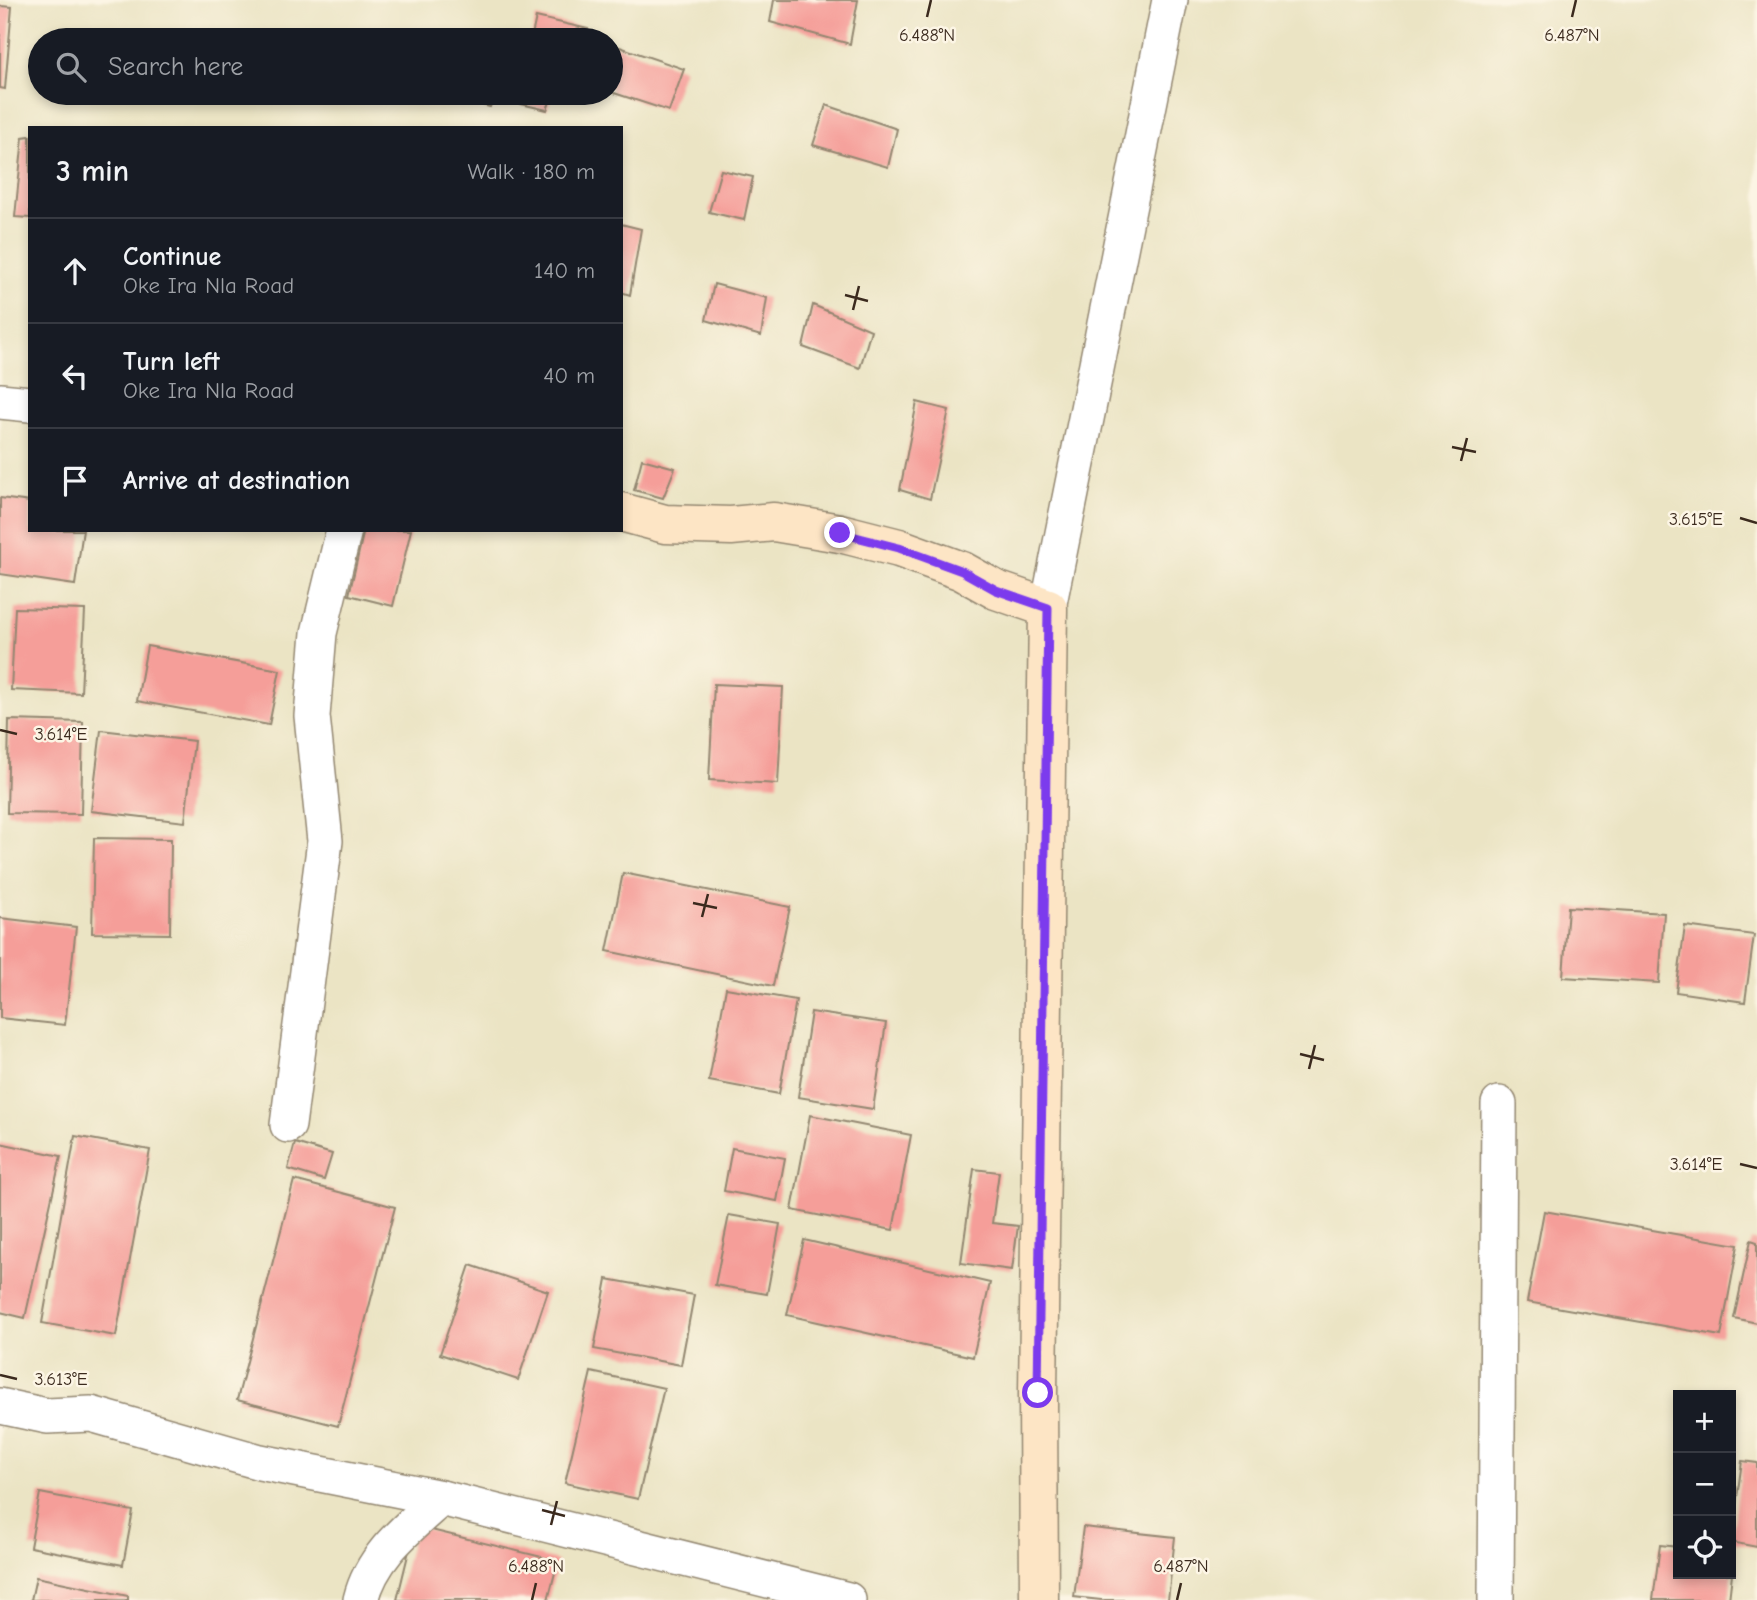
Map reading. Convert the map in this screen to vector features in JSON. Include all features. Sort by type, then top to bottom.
[{"type":"street","points":[[1039,1600],[1038,1393],[1048,608],[1170,0]]},
{"type":"street","points":[[0,401],[28,404]]},
{"type":"street","points":[[623,513],[665,524],[731,526],[774,522],[840,533],[899,548],[962,571],[996,590],[1048,608]]},
{"type":"street","points":[[288,1125],[325,841],[312,716],[319,633],[344,532]]},
{"type":"street","points":[[1496,1600],[1499,1104]]},
{"type":"street","points":[[0,1405],[47,1416],[91,1414],[260,1462],[441,1498],[848,1600]]},
{"type":"street","points":[[361,1600],[377,1560],[441,1498]]},
{"type":"building","points":[[774,0],[858,0],[850,44],[770,22]]},
{"type":"building","points":[[0,6],[12,7],[5,89],[0,88]]},
{"type":"building","points":[[536,17],[584,28],[534,28]]},
{"type":"building","points":[[623,48],[684,69],[669,111],[623,96]]},
{"type":"building","points":[[525,105],[549,105],[547,110]]},
{"type":"building","points":[[826,105],[897,129],[888,167],[813,145]]},
{"type":"building","points":[[28,136],[28,218],[15,217],[23,137]]},
{"type":"building","points":[[721,170],[753,177],[744,220],[709,212]]},
{"type":"building","points":[[623,224],[641,229],[630,295],[623,293]]},
{"type":"building","points":[[714,284],[767,298],[761,336],[706,320]]},
{"type":"building","points":[[813,305],[871,330],[860,368],[803,347]]},
{"type":"building","points":[[917,402],[949,410],[930,499],[900,490]]},
{"type":"building","points":[[642,459],[675,468],[663,498],[634,490]]},
{"type":"building","points":[[0,498],[28,502],[28,532],[83,532],[75,585],[0,574]]},
{"type":"building","points":[[364,532],[411,532],[393,606],[349,595]]},
{"type":"building","points":[[15,608],[85,610],[81,693],[11,690]]},
{"type":"building","points":[[147,646],[280,670],[269,725],[137,701]]},
{"type":"building","points":[[714,684],[783,687],[778,784],[709,780]]},
{"type":"building","points":[[9,720],[83,722],[81,814],[7,813]]},
{"type":"building","points":[[101,730],[194,741],[185,822],[91,811]]},
{"type":"building","points":[[94,838],[171,839],[170,934],[92,933]]},
{"type":"building","points":[[623,873],[790,907],[773,986],[607,951]]},
{"type":"building","points":[[1568,907],[1664,913],[1659,983],[1563,977]]},
{"type":"building","points":[[0,918],[76,927],[65,1025],[0,1018]]},
{"type":"building","points":[[1685,926],[1754,935],[1745,1002],[1676,992]]},
{"type":"building","points":[[726,988],[796,1000],[779,1094],[709,1081]]},
{"type":"building","points":[[811,1012],[886,1023],[873,1109],[798,1097]]},
{"type":"building","points":[[810,1115],[911,1135],[893,1230],[792,1210]]},
{"type":"building","points":[[75,1136],[150,1150],[116,1336],[42,1323]]},
{"type":"building","points":[[0,1143],[61,1156],[25,1318],[0,1312]]},
{"type":"building","points":[[295,1143],[332,1154],[324,1180],[288,1169]]},
{"type":"building","points":[[732,1148],[785,1158],[777,1201],[724,1191]]},
{"type":"building","points":[[974,1169],[999,1172],[992,1223],[1018,1226],[1012,1270],[961,1263]]},
{"type":"building","points":[[294,1180],[395,1207],[338,1426],[237,1400]]},
{"type":"building","points":[[1544,1211],[1738,1245],[1721,1336],[1527,1302]]},
{"type":"building","points":[[729,1215],[780,1224],[767,1294],[715,1285]]},
{"type":"building","points":[[804,1240],[990,1283],[973,1357],[787,1315]]},
{"type":"building","points":[[1751,1240],[1757,1242],[1757,1323],[1734,1318]]},
{"type":"building","points":[[470,1265],[548,1291],[518,1380],[440,1354]]},
{"type":"building","points":[[607,1279],[694,1295],[681,1365],[594,1349]]},
{"type":"building","points":[[591,1372],[664,1388],[638,1499],[565,1483]]},
{"type":"building","points":[[1742,1461],[1757,1463],[1757,1547],[1736,1543],[1736,1505]]},
{"type":"building","points":[[40,1493],[133,1511],[123,1565],[30,1547]]},
{"type":"building","points":[[415,1526],[558,1561],[548,1600],[397,1600]]},
{"type":"building","points":[[1083,1527],[1175,1537],[1168,1600],[1101,1600],[1074,1597]]},
{"type":"building","points":[[1660,1545],[1673,1546],[1673,1579],[1731,1579],[1729,1600],[1653,1600]]},
{"type":"building","points":[[36,1577],[128,1596],[128,1600],[31,1600]]},
{"type":"route","points":[[840,533],[899,548],[962,571],[996,590],[1048,608],[1038,1393]]}]
